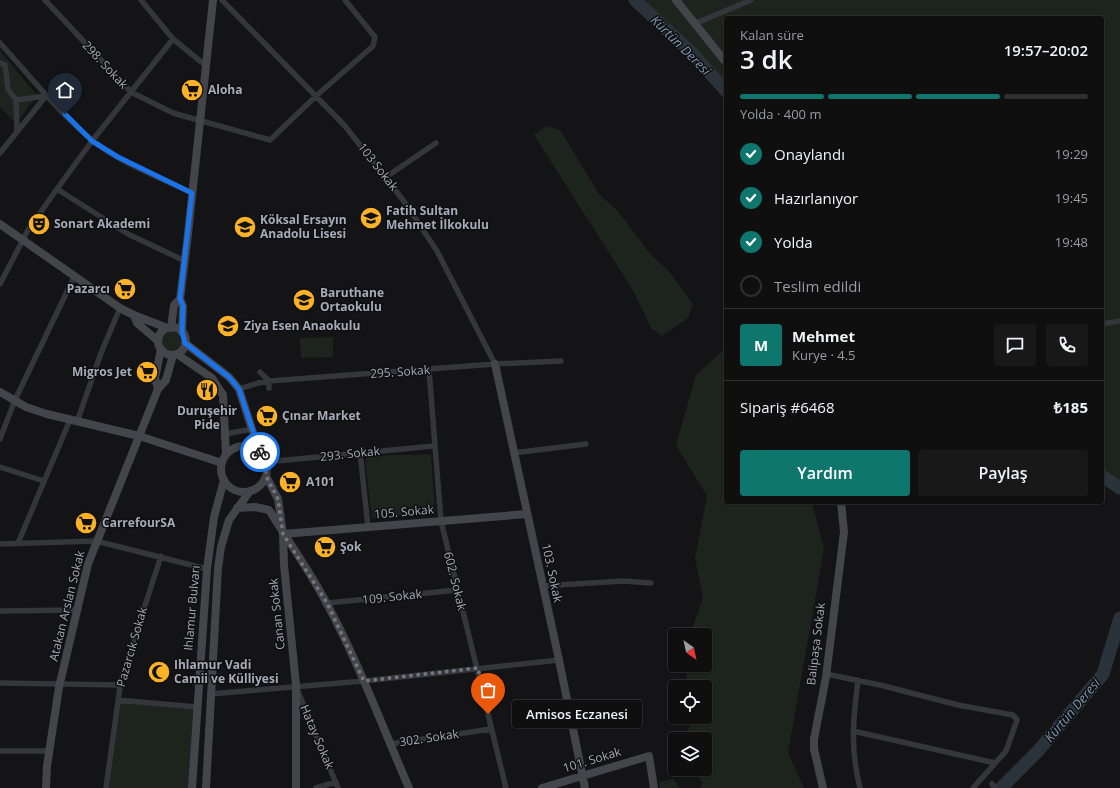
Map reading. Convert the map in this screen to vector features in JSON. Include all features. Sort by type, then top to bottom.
[{"type":"street","name":"298. Sokak","points":[[45,0],[131,92],[173,113],[200,122],[270,140],[316,96]]},
{"type":"street","points":[[141,0],[173,39],[205,65]]},
{"type":"street","points":[[0,224],[22,242],[134,316],[164,352],[175,354],[204,372],[220,388],[225,404],[226,454],[222,463],[221,472],[224,480],[230,488],[240,492],[250,492],[260,486],[266,476],[266,462],[259,451],[239,389],[229,377],[185,343],[182,332],[183,306],[180,299],[213,0]]},
{"type":"street","name":"103 Sokak","points":[[222,0],[345,126],[386,177],[437,251],[495,364]]},
{"type":"street","points":[[316,96],[373,46],[375,37],[345,0]]},
{"type":"street","points":[[676,0],[724,60]]},
{"type":"street","points":[[694,24],[751,0]]},
{"type":"street","points":[[0,284],[28,230],[92,141],[173,39]]},
{"type":"street","points":[[0,43],[46,96],[92,141],[118,157],[192,193]]},
{"type":"street","points":[[14,58],[2,64],[8,89],[16,100],[18,130]]},
{"type":"street","points":[[16,100],[46,96]]},
{"type":"street","points":[[0,154],[46,96]]},
{"type":"street","points":[[386,177],[436,143]]},
{"type":"street","points":[[57,189],[128,234],[185,261]]},
{"type":"street","points":[[0,439],[15,400],[74,277]]},
{"type":"street","points":[[158,389],[155,378],[160,334],[169,328],[174,305],[180,299]]},
{"type":"street","points":[[18,543],[44,481],[74,421],[120,308]]},
{"type":"street","points":[[134,316],[142,316],[182,332]]},
{"type":"street","points":[[1104,324],[1120,321]]},
{"type":"street","points":[[175,354],[184,347],[185,343]]},
{"type":"street","name":"Atakan Arslan Sokak","points":[[46,788],[60,682],[88,564],[158,389],[166,380],[175,354]]},
{"type":"street","name":"295. Sokak","points":[[239,389],[269,381],[495,364],[561,361]]},
{"type":"street","name":"103. Sokak","points":[[495,364],[585,788]]},
{"type":"street","name":"602. Sokak","points":[[429,370],[441,521],[506,788]]},
{"type":"street","points":[[260,372],[269,381],[269,388]]},
{"type":"street","points":[[0,392],[26,407],[74,421],[139,436],[222,463]]},
{"type":"street","points":[[225,434],[252,429]]},
{"type":"street","points":[[513,453],[586,444]]},
{"type":"street","points":[[226,454],[238,446],[246,446],[259,451]]},
{"type":"street","name":"293. Sokak","points":[[266,462],[434,446]]},
{"type":"street","points":[[360,452],[368,527]]},
{"type":"street","points":[[0,467],[44,481]]},
{"type":"street","name":"Canan Sokak","points":[[266,476],[278,499],[283,534],[284,565],[296,685],[296,788]]},
{"type":"street","name":"Ihlamur Bulvarı","points":[[192,788],[207,569],[214,517],[224,480]]},
{"type":"street","name":"Ihlamur Bulvarı","points":[[206,788],[218,568],[229,520],[250,492]]},
{"type":"street","name":"Balipaşa Sokak","points":[[823,788],[814,749],[814,739],[826,674],[844,532],[841,504]]},
{"type":"street","points":[[237,508],[255,507],[269,510],[327,603],[364,681],[409,788]]},
{"type":"street","name":"105. Sokak","points":[[283,534],[527,514]]},
{"type":"street","points":[[0,544],[96,541],[161,556],[207,569]]},
{"type":"street","name":"Pazarcık Sokak","points":[[106,788],[120,685],[161,556]]},
{"type":"street","points":[[542,586],[623,581],[651,583]]},
{"type":"street","name":"109. Sokak","points":[[327,603],[457,590]]},
{"type":"street","points":[[0,611],[76,610]]},
{"type":"street","points":[[210,694],[296,685],[364,681],[559,660]]},
{"type":"street","points":[[826,674],[858,680],[958,705],[1013,716],[1017,720],[1006,751],[973,788]]},
{"type":"street","points":[[858,680],[853,731],[853,757],[860,788]]},
{"type":"street","points":[[0,683],[60,682],[120,685]]},
{"type":"street","name":"Hatay Sokak","points":[[296,685],[337,785]]},
{"type":"street","points":[[118,700],[197,707]]},
{"type":"street","name":"302. Sokak","points":[[390,744],[491,729]]},
{"type":"street","points":[[853,731],[995,762]]},
{"type":"street","points":[[0,751],[50,751]]},
{"type":"street","name":"101. Sokak","points":[[542,788],[649,756],[654,788]]},
{"type":"street","points":[[316,788],[337,785]]},
{"type":"shaded area","points":[[644,0],[1120,0],[1120,487],[1104,475],[1104,16],[724,16],[724,84]]},
{"type":"shaded area","points":[[0,51],[37,95],[16,124],[0,107]]},
{"type":"shaded area","points":[[546,126],[560,130],[599,194],[618,211],[651,255],[668,270],[693,304],[688,318],[662,336],[651,328],[634,292],[534,135]]},
{"type":"shaded area","points":[[172,331],[179,334],[182,341],[179,348],[172,351],[165,348],[162,341],[165,334]]},
{"type":"shaded area","points":[[333,337],[333,357],[301,358],[300,338]]},
{"type":"shaded area","points":[[724,350],[724,504],[813,504],[824,549],[788,753],[804,788],[700,788],[703,783],[698,776],[712,776],[712,732],[687,732],[690,727],[690,724],[712,724],[712,680],[687,680],[686,672],[712,672],[712,628],[692,628],[703,598],[695,558],[707,496],[676,445],[696,375]]},
{"type":"shaded area","points":[[431,454],[435,512],[372,518],[365,461],[368,456]]},
{"type":"shaded area","points":[[118,700],[197,707],[188,788],[108,788]]},
{"type":"shaded area","points":[[673,779],[680,788],[660,788],[659,782]]},
{"type":"waterway","name":"Kürtün Deresi","points":[[635,0],[692,53],[724,89]]},
{"type":"waterway","name":"Kürtün Deresi","points":[[1104,477],[1120,488]]},
{"type":"waterway","name":"Kürtün Deresi","points":[[1001,788],[1038,751],[1103,674],[1120,618]]},
{"type":"way so far","points":[[260,452],[264,456],[268,469],[266,476],[278,499],[283,534],[298,554],[327,603],[364,681],[478,668],[488,714]]},
{"type":"place","name":"Aloha","points":[[192,90]]},
{"type":"place","name":"Fatih Sultan Mehmet İlkokulu","points":[[371,218]]},
{"type":"place","name":"Sonart Akademi","points":[[39,224]]},
{"type":"place","name":"Köksal Ersayın Anadolu Lisesi","points":[[245,227]]},
{"type":"place","name":"Pazarcı","points":[[125,289]]},
{"type":"place","name":"Baruthane Ortaokulu","points":[[304,300]]},
{"type":"place","name":"Ziya Esen Anaokulu","points":[[228,326]]},
{"type":"place","name":"Migros Jet","points":[[147,372]]},
{"type":"place","name":"Duruşehir Pide","points":[[207,390]]},
{"type":"place","name":"Çınar Market","points":[[267,416]]},
{"type":"place","name":"A101","points":[[290,482]]},
{"type":"place","name":"CarrefourSA","points":[[86,523]]},
{"type":"place","name":"Şok","points":[[325,547]]},
{"type":"place","name":"Ihlamur Vadi Camii ve Külliyesi","points":[[159,672]]},
{"type":"place","name":"Amisos Eczanesi","points":[[488,714]]},
{"type":"route","points":[[65,114],[92,141],[118,157],[192,193],[180,299],[183,306],[182,332],[185,343],[229,377],[239,389],[260,452]]}]
